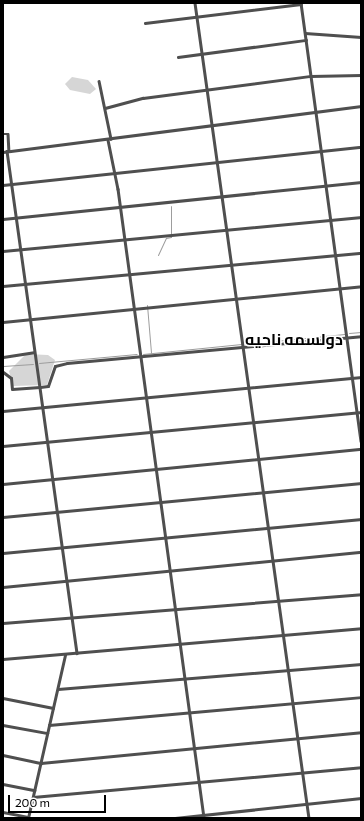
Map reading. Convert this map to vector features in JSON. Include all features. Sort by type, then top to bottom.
[{"type":"street","points":[[195,3],[211,126],[228,229],[309,818]]},
{"type":"street","points":[[145,23],[301,4],[311,76],[318,112],[326,185],[361,441]]},
{"type":"street","points":[[305,33],[361,37]]},
{"type":"street","points":[[178,57],[306,40]]},
{"type":"street","points":[[105,108],[143,98],[311,76],[361,75]]},
{"type":"street","points":[[99,81],[105,108],[114,175],[125,239],[174,609],[204,816]]},
{"type":"street","points":[[3,152],[110,140],[361,106]]},
{"type":"street","points":[[3,134],[8,134],[8,151],[34,352],[77,653]]},
{"type":"street","points":[[3,185],[114,175],[322,150],[361,147]]},
{"type":"street","points":[[3,219],[361,182]]},
{"type":"street","points":[[3,251],[361,217]]},
{"type":"street","points":[[3,286],[361,253]]},
{"type":"street","points":[[3,322],[361,286]]},
{"type":"street","points":[[3,372],[11,378],[12,388],[40,387],[48,386],[54,366],[140,356],[361,336]]},
{"type":"street","points":[[3,357],[34,352]]},
{"type":"street","points":[[3,411],[361,377]]},
{"type":"street","points":[[3,446],[361,412]]},
{"type":"street","points":[[3,484],[361,449]]},
{"type":"street","points":[[3,517],[361,484]]},
{"type":"street","points":[[3,553],[361,519]]},
{"type":"street","points":[[3,588],[361,552]]},
{"type":"street","points":[[3,623],[361,594]]},
{"type":"street","points":[[3,659],[65,655],[361,628]]},
{"type":"street","points":[[3,812],[28,817],[65,655]]},
{"type":"street","points":[[58,689],[361,664]]},
{"type":"street","points":[[49,726],[361,697]]},
{"type":"street","points":[[3,698],[53,708]]},
{"type":"street","points":[[3,725],[48,734]]},
{"type":"street","points":[[3,755],[41,763],[361,732]]},
{"type":"street","points":[[33,797],[361,767]]},
{"type":"street","points":[[3,784],[34,790]]},
{"type":"street","points":[[175,818],[361,798]]},
{"type":"shaded area","points":[[72,77],[88,80],[96,89],[90,94],[70,90],[65,84]]},
{"type":"shaded area","points":[[26,354],[48,355],[55,360],[47,385],[13,386],[9,371]]},
{"type":"waterway","points":[[158,255],[166,238],[171,237],[171,206]]},
{"type":"waterway","points":[[147,305],[151,353]]},
{"type":"waterway","points":[[349,333],[361,332]]},
{"type":"waterway","points":[[246,344],[344,334]]},
{"type":"waterway","points":[[143,354],[241,344]]},
{"type":"waterway","points":[[39,363],[137,354]]},
{"type":"waterway","points":[[3,366],[33,364]]},
{"type":"district","name":"دولسمه ناحیه","points":[[294,339]]}]
